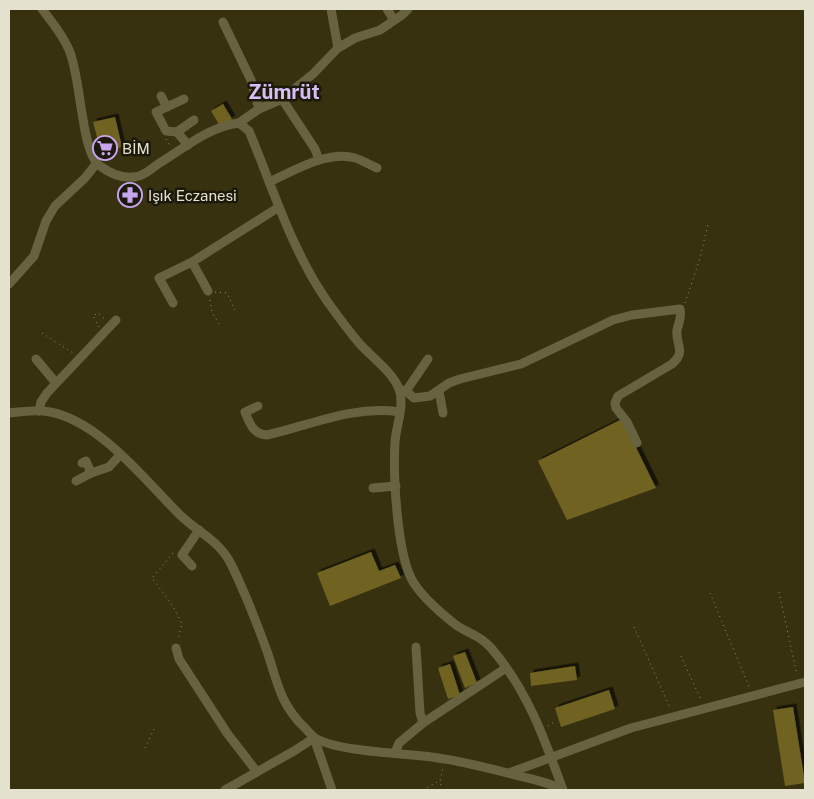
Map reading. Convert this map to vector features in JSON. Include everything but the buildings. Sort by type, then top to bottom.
[{"type":"street","points":[[42,9],[70,50],[77,74],[91,156],[96,164],[109,173],[125,177],[140,176],[214,130],[239,123],[259,109],[282,98],[313,74],[338,48],[355,38],[380,30],[408,9]]},
{"type":"street","points":[[331,9],[338,48]]},
{"type":"street","points":[[386,9],[394,20]]},
{"type":"street","points":[[223,22],[251,80],[259,109]]},
{"type":"street","points":[[162,96],[166,107]]},
{"type":"street","points":[[282,98],[315,149],[319,160]]},
{"type":"street","points":[[184,99],[156,112],[166,131],[177,132],[194,120]]},
{"type":"street","points":[[239,123],[249,131],[279,207],[308,270],[327,301],[359,343],[403,390],[414,398],[420,399],[430,396],[449,383],[460,379],[521,364],[613,320],[680,310],[681,317],[677,334],[680,349],[677,359],[672,364],[618,396],[616,400],[616,408],[627,422],[637,443]]},
{"type":"street","points":[[177,132],[188,145]]},
{"type":"street","points":[[269,182],[319,160],[335,157],[350,157],[377,168]]},
{"type":"street","points":[[9,284],[34,256],[46,221],[55,206],[85,178],[96,164]]},
{"type":"street","points":[[173,303],[159,278],[192,262],[279,207]]},
{"type":"street","points":[[192,262],[208,291]]},
{"type":"street","points":[[39,411],[43,397],[114,322]]},
{"type":"street","points":[[36,359],[56,382]]},
{"type":"street","points":[[428,359],[403,390],[396,430],[394,453],[397,513],[405,563],[412,580],[421,593],[456,624],[480,637],[506,668],[524,695],[541,730],[562,790]]},
{"type":"street","points":[[439,391],[443,413]]},
{"type":"street","points":[[258,406],[245,412],[252,427],[258,433],[264,435],[359,411],[384,410],[400,412]]},
{"type":"street","points":[[9,413],[51,412],[74,420],[99,436],[180,515],[214,541],[224,552],[232,566],[268,654],[283,701],[298,722],[314,738],[332,790]]},
{"type":"street","points":[[76,481],[108,467],[120,455]]},
{"type":"street","points":[[82,463],[86,461],[91,473]]},
{"type":"street","points":[[372,488],[396,486]]},
{"type":"street","points":[[192,566],[182,555],[199,530]]},
{"type":"street","points":[[416,647],[420,713],[423,723]]},
{"type":"street","points":[[176,648],[179,659],[227,733],[257,772]]},
{"type":"street","points":[[395,753],[399,742],[423,723],[506,668]]},
{"type":"street","points":[[509,773],[631,728],[802,683]]},
{"type":"street","points":[[225,790],[314,738],[332,744],[360,749],[479,765],[551,784],[562,790]]},
{"type":"path","points":[[680,310],[684,304],[697,267],[708,224]]},
{"type":"path","points":[[221,327],[212,312],[208,291],[227,293],[235,310]]},
{"type":"path","points":[[103,334],[93,316],[98,313],[114,322]]},
{"type":"path","points":[[42,333],[80,358]]},
{"type":"path","points":[[176,549],[152,578],[173,606],[182,624],[176,648]]},
{"type":"path","points":[[779,592],[802,683]]},
{"type":"path","points":[[710,593],[753,696]]},
{"type":"path","points":[[634,627],[669,708],[676,710],[679,716]]},
{"type":"path","points":[[681,656],[705,710]]},
{"type":"path","points":[[541,730],[556,721]]},
{"type":"path","points":[[145,748],[154,729]]},
{"type":"path","points":[[442,790],[440,781],[445,759]]},
{"type":"path","points":[[423,790],[440,781]]},
{"type":"place","name":"BİM","points":[[105,148]]},
{"type":"place","name":"Işık Eczanesi","points":[[130,195]]},
{"type":"district","name":"Zümrüt","points":[[284,92]]}]
